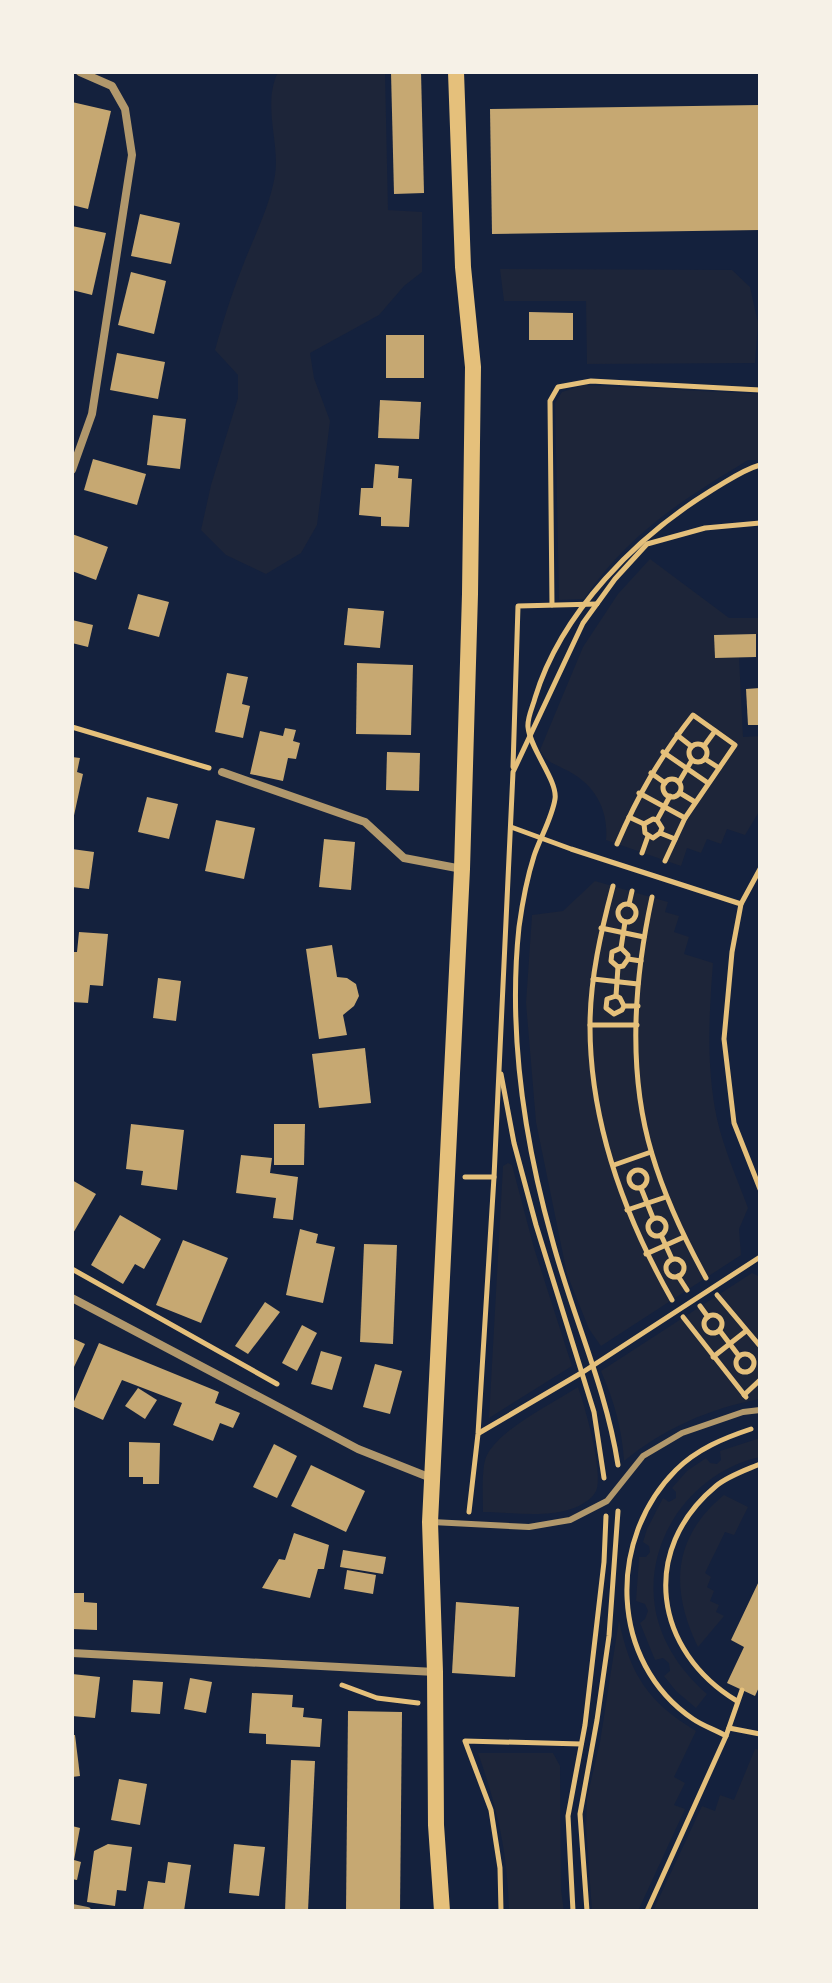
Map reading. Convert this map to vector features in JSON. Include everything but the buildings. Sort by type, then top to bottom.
[{"type":"main road","points":[[442,1911],[436,1825],[430,1522],[462,869],[473,367],[463,267],[456,72]]},
{"type":"street","points":[[72,470],[92,414],[132,155],[125,109],[112,86],[85,73]]},
{"type":"street","points":[[222,772],[365,822],[404,858],[462,869]]},
{"type":"street","points":[[72,1298],[358,1449],[431,1478]]},
{"type":"street","points":[[72,1653],[435,1672]]},
{"type":"street","points":[[72,1908],[87,1911]]},
{"type":"lane","points":[[430,1522],[529,1527],[570,1520],[607,1501],[643,1456],[682,1433],[743,1412],[760,1410]]},
{"type":"path","points":[[552,605],[550,401],[558,387],[591,381],[760,390]]},
{"type":"path","points":[[587,1911],[580,1814],[609,1636],[618,1486],[612,1428],[552,1239],[539,1185],[530,1144],[516,1031],[519,926],[533,860],[556,797],[527,725],[544,668],[568,627],[611,573],[654,531],[748,468],[760,465]]},
{"type":"path","points":[[513,772],[583,623],[615,579],[647,544],[705,528],[760,523]]},
{"type":"path","points":[[468,1524],[478,1434],[494,1177],[518,606],[597,604]]},
{"type":"path","points":[[617,844],[639,793],[663,752],[693,715],[735,745],[685,818],[665,861]]},
{"type":"path","points":[[72,727],[222,772]]},
{"type":"path","points":[[704,746],[715,731]]},
{"type":"path","points":[[677,735],[691,746]]},
{"type":"path","points":[[691,746],[700,743],[704,746],[707,750],[705,759]]},
{"type":"path","points":[[691,746],[692,760]]},
{"type":"path","points":[[663,752],[708,783]]},
{"type":"path","points":[[705,759],[719,768]]},
{"type":"path","points":[[692,760],[705,759]]},
{"type":"path","points":[[680,793],[679,782],[692,760]]},
{"type":"path","points":[[651,773],[665,783]]},
{"type":"path","points":[[670,796],[663,790],[665,783],[670,779],[679,782]]},
{"type":"path","points":[[639,793],[685,818]]},
{"type":"path","points":[[657,820],[670,796],[680,793],[695,802]]},
{"type":"path","points":[[629,817],[644,824]]},
{"type":"path","points":[[644,824],[657,820]]},
{"type":"path","points":[[644,824],[645,833],[653,838],[662,828],[657,820]]},
{"type":"path","points":[[511,827],[741,904]]},
{"type":"path","points":[[660,833],[675,839]]},
{"type":"path","points":[[642,853],[648,836]]},
{"type":"path","points":[[760,869],[741,904],[732,952],[724,1039],[734,1123],[760,1189]]},
{"type":"path","points":[[613,886],[601,928],[593,979],[590,1025],[593,1079],[627,1210],[646,1254],[672,1300]]},
{"type":"path","points":[[629,904],[632,891]]},
{"type":"path","points":[[652,897],[638,984],[642,1107],[651,1152],[666,1197],[706,1278]]},
{"type":"path","points":[[624,904],[633,905],[636,914],[625,922],[618,911],[624,904]]},
{"type":"path","points":[[621,948],[625,922]]},
{"type":"path","points":[[601,928],[644,937]]},
{"type":"path","points":[[610,956],[621,948]]},
{"type":"path","points":[[621,948],[628,959]]},
{"type":"path","points":[[597,954],[610,956]]},
{"type":"path","points":[[610,956],[613,965],[618,967],[628,959]]},
{"type":"path","points":[[628,959],[641,961]]},
{"type":"path","points":[[616,996],[618,967]]},
{"type":"path","points":[[593,979],[638,984]]},
{"type":"path","points":[[605,1004],[607,999],[616,996]]},
{"type":"path","points":[[616,996],[624,1006]]},
{"type":"path","points":[[592,1002],[605,1004]]},
{"type":"path","points":[[605,1004],[614,1014]]},
{"type":"path","points":[[624,1006],[638,1006]]},
{"type":"path","points":[[614,1014],[624,1006]]},
{"type":"path","points":[[613,1025],[614,1014]]},
{"type":"path","points":[[590,1025],[637,1025]]},
{"type":"path","points":[[499,1061],[514,1143],[536,1225],[594,1412],[607,1501],[604,1562],[582,1744],[568,1816],[573,1911]]},
{"type":"path","points":[[614,1165],[651,1152]]},
{"type":"path","points":[[632,1159],[635,1170]]},
{"type":"path","points":[[635,1170],[647,1176],[641,1188]]},
{"type":"path","points":[[635,1170],[629,1182],[641,1188]]},
{"type":"path","points":[[647,1176],[658,1172]]},
{"type":"path","points":[[448,1177],[494,1177]]},
{"type":"path","points":[[620,1186],[629,1182]]},
{"type":"path","points":[[641,1188],[653,1218]]},
{"type":"path","points":[[627,1210],[666,1197]]},
{"type":"path","points":[[653,1218],[662,1219],[665,1223]]},
{"type":"path","points":[[648,1231],[649,1221],[653,1218]]},
{"type":"path","points":[[665,1223],[676,1218]]},
{"type":"path","points":[[661,1235],[665,1223]]},
{"type":"path","points":[[638,1236],[648,1231]]},
{"type":"path","points":[[648,1231],[661,1235]]},
{"type":"path","points":[[661,1235],[672,1259]]},
{"type":"path","points":[[646,1254],[684,1237]]},
{"type":"path","points":[[478,1434],[593,1366],[760,1257]]},
{"type":"path","points":[[672,1259],[666,1266],[667,1271],[669,1275],[678,1276],[684,1265],[695,1258]]},
{"type":"path","points":[[672,1259],[684,1265]]},
{"type":"path","points":[[72,1269],[286,1389]]},
{"type":"path","points":[[658,1276],[667,1271]]},
{"type":"path","points":[[678,1276],[687,1290]]},
{"type":"path","points":[[717,1295],[760,1348],[752,1356]]},
{"type":"path","points":[[700,1306],[708,1317]]},
{"type":"path","points":[[721,1318],[730,1311]]},
{"type":"path","points":[[683,1317],[749,1401]]},
{"type":"path","points":[[706,1330],[708,1317],[721,1318]]},
{"type":"path","points":[[706,1330],[710,1333],[719,1331],[721,1318]]},
{"type":"path","points":[[698,1337],[706,1330]]},
{"type":"path","points":[[719,1331],[739,1356]]},
{"type":"path","points":[[713,1357],[746,1331]]},
{"type":"path","points":[[739,1356],[752,1356]]},
{"type":"path","points":[[739,1356],[736,1365],[742,1372],[754,1365],[752,1356]]},
{"type":"path","points":[[729,1376],[738,1369]]},
{"type":"path","points":[[744,1395],[760,1379],[751,1369]]},
{"type":"path","points":[[726,1736],[694,1719],[672,1701],[654,1679],[630,1626],[626,1598],[627,1570],[632,1542],[643,1515],[658,1490],[677,1469],[700,1451],[725,1438],[760,1428]]},
{"type":"path","points":[[737,1701],[715,1687],[689,1661],[672,1627],[665,1591],[670,1554],[688,1515],[718,1484],[760,1464]]},
{"type":"path","points":[[647,1911],[726,1736],[742,1690]]},
{"type":"path","points":[[377,1698],[434,1704]]},
{"type":"path","points":[[729,1728],[760,1734]]},
{"type":"path","points":[[501,1911],[500,1868],[491,1810],[465,1741],[582,1744]]},
{"type":"shaded area","points":[[278,72],[385,72],[388,210],[422,212],[422,272],[404,286],[379,315],[310,353],[314,378],[330,421],[317,525],[301,553],[266,574],[226,555],[201,530],[211,485],[238,398],[238,375],[215,350],[234,288],[273,187],[276,163],[271,98]]},
{"type":"shaded area","points":[[500,269],[732,270],[750,287],[758,323],[755,363],[587,364],[586,301],[504,301]]},
{"type":"shaded area","points":[[584,385],[760,394],[760,460],[748,460],[658,520],[619,555],[584,599],[559,600],[555,403],[562,392]]},
{"type":"shaded area","points":[[650,559],[729,618],[760,618],[760,634],[714,635],[715,658],[739,657],[743,737],[760,736],[760,810],[745,835],[727,829],[721,844],[707,839],[701,853],[687,848],[681,866],[606,840],[605,817],[597,797],[583,781],[547,760],[540,750],[583,647],[618,594]]},
{"type":"shaded area","points":[[595,881],[668,902],[665,912],[679,916],[674,932],[689,937],[684,954],[713,963],[709,1041],[711,1080],[723,1141],[748,1208],[739,1229],[741,1255],[601,1346],[589,1329],[567,1274],[536,1122],[526,1003],[532,915],[563,911]]},
{"type":"shaded area","points":[[508,1163],[512,1165],[534,1248],[572,1366],[489,1418],[503,1166]]},
{"type":"shaded area","points":[[752,1273],[760,1277],[760,1399],[688,1421],[624,1461],[617,1415],[601,1371]]},
{"type":"shaded area","points":[[578,1387],[596,1455],[598,1482],[593,1496],[577,1507],[558,1512],[483,1512],[484,1467],[494,1445],[515,1426]]},
{"type":"shaded area","points":[[760,1438],[760,1457],[737,1464],[697,1491],[681,1508],[659,1551],[654,1575],[656,1613],[671,1651],[687,1674],[707,1694],[696,1708],[664,1676],[670,1671],[669,1663],[663,1658],[655,1660],[640,1623],[648,1611],[645,1604],[636,1601],[639,1557],[646,1557],[650,1552],[649,1546],[643,1542],[663,1498],[669,1502],[676,1498],[672,1488],[687,1471],[706,1458],[710,1463],[717,1464],[721,1460],[720,1451]]},
{"type":"shaded area","points":[[724,1495],[748,1507],[734,1535],[725,1532],[705,1573],[711,1577],[707,1587],[714,1591],[710,1601],[719,1605],[716,1612],[724,1616],[698,1647],[683,1605],[681,1565],[694,1529]]},
{"type":"shaded area","points":[[619,1620],[629,1656],[653,1698],[696,1731],[674,1777],[685,1783],[674,1805],[685,1809],[638,1911],[592,1911],[587,1798],[600,1742]]},
{"type":"shaded area","points":[[755,1749],[760,1750],[760,1911],[653,1911],[702,1806],[715,1811],[720,1795],[734,1800]]},
{"type":"shaded area","points":[[478,1753],[553,1753],[560,1766],[561,1890],[564,1911],[509,1911],[500,1830]]}]
